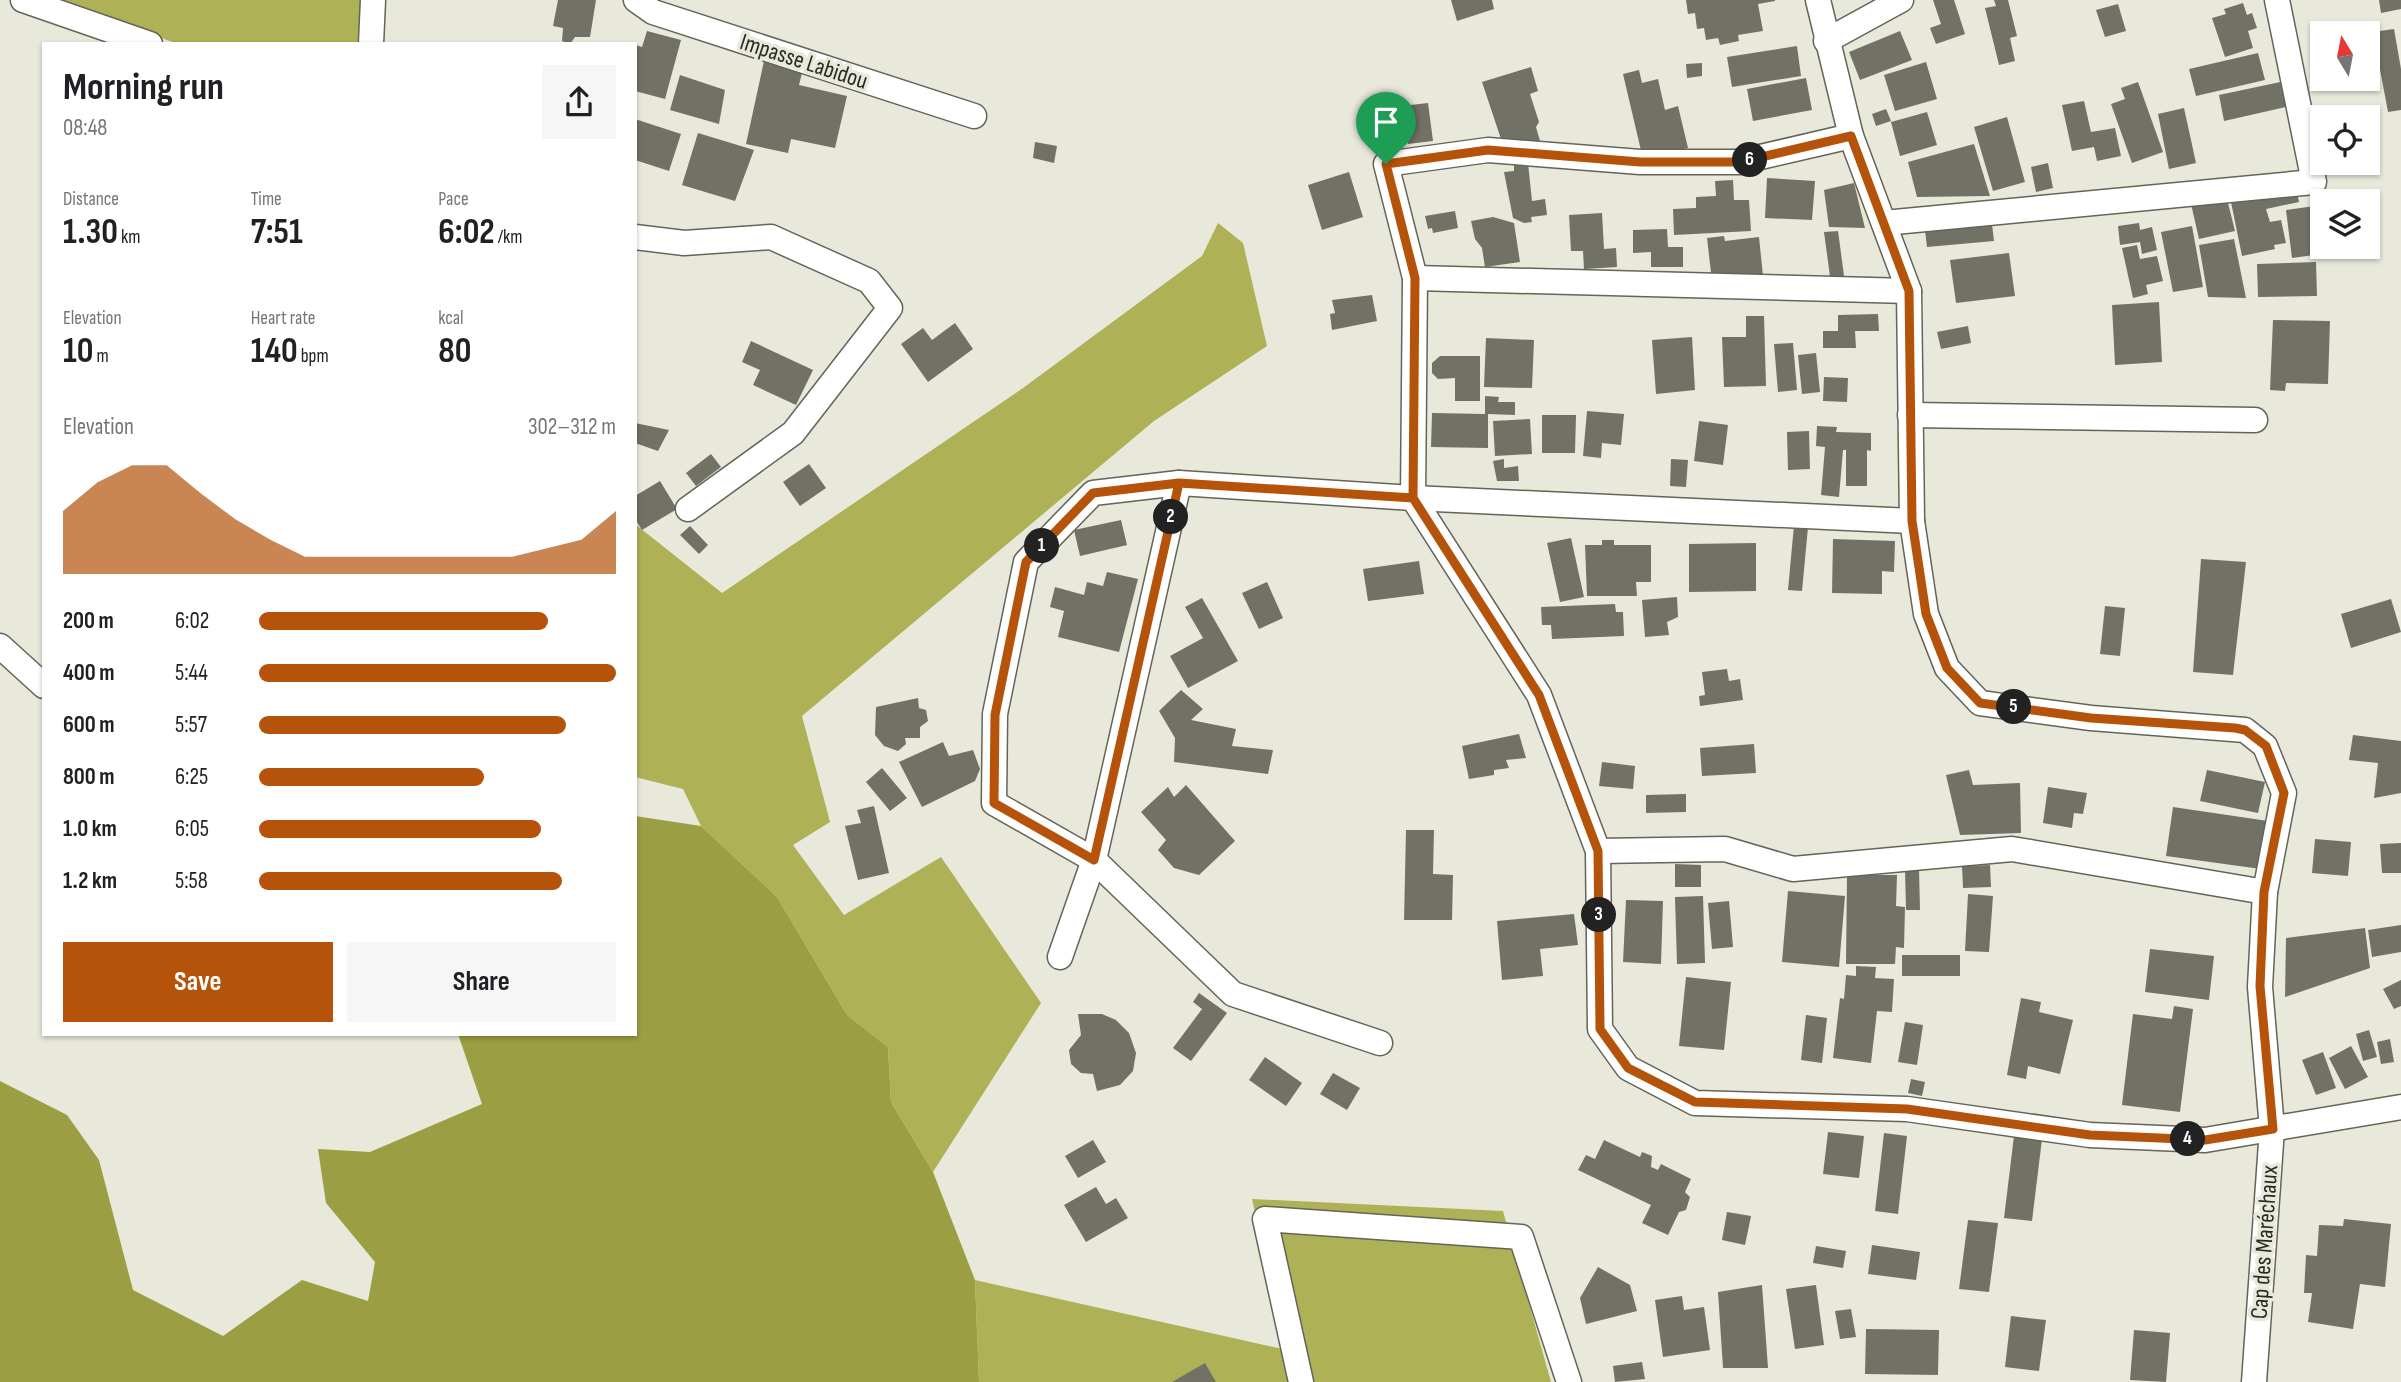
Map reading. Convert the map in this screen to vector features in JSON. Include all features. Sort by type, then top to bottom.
[{"type":"street","points":[[23,0],[144,42]]},
{"type":"street","points":[[370,42],[373,0]]},
{"type":"street","name":"Impasse Labidou","points":[[636,0],[653,12],[974,116]]},
{"type":"street","name":"Cap des Maréchaux","points":[[1818,0],[1851,136],[1909,291],[1912,521],[1926,614],[1947,668],[1980,703],[2091,718],[2245,730],[2266,746],[2284,793],[2264,892],[2260,986],[2273,1129],[2254,1382]]},
{"type":"street","points":[[1826,41],[1901,0]]},
{"type":"street","points":[[1884,223],[2314,182],[2277,0]]},
{"type":"street","points":[[1851,136],[1740,162],[1640,162],[1488,150],[1386,164],[1415,278],[1413,498],[1539,695],[1598,851],[1600,1029],[1628,1068],[1695,1102],[1907,1109],[2090,1135],[2205,1140],[2401,1107]]},
{"type":"street","points":[[637,237],[684,243],[771,237],[869,281],[890,309],[793,433],[688,509]]},
{"type":"street","points":[[1415,278],[1909,291]]},
{"type":"street","points":[[1910,415],[2255,420]]},
{"type":"street","points":[[1060,957],[1094,860],[1179,483]]},
{"type":"street","points":[[1380,1043],[1233,994],[1094,860],[994,803],[995,715],[1026,562],[1093,493],[1179,483],[1413,498],[1912,521]]},
{"type":"street","points":[[0,646],[42,684]]},
{"type":"street","points":[[1598,851],[1725,849],[1793,869],[2012,849],[2264,892]]},
{"type":"street","points":[[1301,1382],[1265,1219],[1521,1237],[1569,1382]]},
{"type":"shaded area","points":[[58,0],[364,0],[361,42],[173,42]]},
{"type":"shaded area","points":[[1218,223],[1243,243],[1267,346],[1154,421],[802,716],[830,822],[793,845],[844,915],[941,857],[1041,1003],[933,1172],[891,1102],[888,1047],[847,1015],[777,897],[701,826],[683,789],[637,778],[637,526],[722,593],[1023,388],[1202,256]]},
{"type":"shaded area","points":[[637,816],[701,826],[777,897],[847,1015],[888,1047],[891,1102],[933,1172],[975,1280],[979,1382],[0,1382],[0,1081],[67,1115],[99,1160],[133,1290],[223,1336],[302,1280],[368,1301],[375,1262],[326,1203],[318,1149],[370,1152],[482,1104],[459,1036],[637,1036]]},
{"type":"shaded area","points":[[1252,1199],[1503,1211],[1551,1382],[979,1382],[975,1280],[1287,1350]]},
{"type":"building","points":[[558,0],[596,0],[590,37],[575,37],[571,42],[565,42],[562,41],[563,28],[553,26]]},
{"type":"building","points":[[1451,0],[1492,0],[1494,9],[1457,21]]},
{"type":"building","points":[[1686,0],[1775,1],[1758,4],[1763,31],[1738,35],[1739,41],[1720,45],[1718,38],[1706,40],[1704,28],[1697,29],[1695,13],[1688,14]]},
{"type":"building","points":[[1933,0],[1954,0],[1965,34],[1936,44],[1930,28],[1941,24]]},
{"type":"building","points":[[1994,0],[2008,0],[2017,36],[2010,38],[2015,61],[1999,65],[1985,8],[1996,6]]},
{"type":"building","points":[[2379,0],[2401,0],[2401,9],[2381,13]]},
{"type":"building","points":[[2243,3],[2247,15],[2252,13],[2257,28],[2248,31],[2253,48],[2225,57],[2212,18],[2226,14],[2224,9]]},
{"type":"building","points":[[2118,4],[2126,31],[2105,37],[2096,10]]},
{"type":"building","points":[[2394,29],[2401,69],[2401,110],[2388,112],[2380,69],[2380,31]]},
{"type":"building","points":[[647,31],[681,40],[665,99],[637,92],[637,46],[642,47]]},
{"type":"building","points":[[1900,31],[1912,60],[1860,80],[1849,52]]},
{"type":"building","points":[[1797,46],[1801,76],[1732,87],[1727,57]]},
{"type":"building","points":[[2258,53],[2265,80],[2196,96],[2189,69]]},
{"type":"building","points":[[764,61],[803,69],[799,85],[847,96],[835,148],[791,139],[788,153],[746,144]]},
{"type":"building","points":[[1926,62],[1937,99],[1895,111],[1884,75]]},
{"type":"building","points":[[1702,63],[1702,76],[1687,78],[1686,64]]},
{"type":"building","points":[[1531,67],[1538,91],[1530,94],[1539,122],[1536,127],[1540,141],[1503,145],[1482,82]]},
{"type":"building","points":[[1639,70],[1642,83],[1658,79],[1665,110],[1678,106],[1688,148],[1643,159],[1623,74]]},
{"type":"building","points":[[680,75],[725,90],[719,124],[670,110]]},
{"type":"building","points":[[1806,78],[1812,110],[1753,121],[1747,89]]},
{"type":"building","points":[[2285,81],[2290,106],[2224,121],[2219,95]]},
{"type":"building","points":[[2138,82],[2163,152],[2132,163],[2111,104],[2125,99],[2121,88]]},
{"type":"building","points":[[2084,101],[2091,132],[2115,128],[2121,156],[2097,161],[2094,147],[2072,151],[2062,105]]},
{"type":"building","points":[[1428,103],[1433,141],[1408,144],[1402,106]]},
{"type":"building","points":[[2184,108],[2196,163],[2169,169],[2158,114]]},
{"type":"building","points":[[1886,109],[1891,121],[1876,126],[1872,114]]},
{"type":"building","points":[[1927,112],[1937,145],[1900,156],[1891,122]]},
{"type":"building","points":[[2007,117],[2025,182],[1993,191],[1974,127]]},
{"type":"building","points":[[637,120],[681,134],[669,171],[637,161]]},
{"type":"building","points":[[698,133],[754,150],[735,201],[682,185]]},
{"type":"building","points":[[1035,142],[1057,146],[1054,163],[1033,158]]},
{"type":"building","points":[[1974,144],[1990,196],[1917,197],[1908,162]]},
{"type":"building","points":[[1528,163],[1532,201],[1545,199],[1547,215],[1531,217],[1532,222],[1524,223],[1513,218],[1504,172],[1514,171],[1514,165]]},
{"type":"building","points":[[2048,163],[2053,188],[2036,192],[2031,167]]},
{"type":"building","points":[[1349,172],[1363,217],[1322,230],[1308,185]]},
{"type":"building","points":[[1767,178],[1815,181],[1812,220],[1765,218]]},
{"type":"building","points":[[1733,180],[1734,200],[1749,200],[1751,231],[1674,235],[1673,209],[1696,208],[1696,197],[1716,196],[1715,181]]},
{"type":"building","points":[[1854,183],[1865,228],[1829,227],[1824,190]]},
{"type":"building","points":[[2295,183],[2299,202],[2266,209],[2270,222],[2281,220],[2286,243],[2274,245],[2275,249],[2242,256],[2231,202]]},
{"type":"building","points":[[2224,187],[2235,231],[2199,239],[2189,195]]},
{"type":"building","points":[[2310,207],[2310,256],[2292,258],[2286,210]]},
{"type":"building","points":[[1455,211],[1458,228],[1433,233],[1432,228],[1428,229],[1425,216]]},
{"type":"building","points":[[1602,213],[1604,249],[1616,248],[1617,267],[1584,269],[1583,251],[1571,251],[1569,215]]},
{"type":"building","points":[[1991,216],[1994,241],[1927,247],[1924,222]]},
{"type":"building","points":[[1493,217],[1514,223],[1520,262],[1485,267],[1482,248],[1475,239],[1471,221]]},
{"type":"building","points":[[2139,223],[2140,230],[2152,227],[2157,250],[2142,254],[2140,242],[2120,245],[2118,226]]},
{"type":"building","points":[[2192,226],[2203,287],[2173,292],[2161,232]]},
{"type":"building","points":[[1667,229],[1668,247],[1683,247],[1683,267],[1651,267],[1651,252],[1633,253],[1633,230]]},
{"type":"building","points":[[1838,231],[1845,283],[1831,284],[1824,232]]},
{"type":"building","points":[[1724,236],[1725,241],[1759,237],[1763,276],[1712,281],[1707,238]]},
{"type":"building","points":[[2234,239],[2246,298],[2208,297],[2199,245]]},
{"type":"building","points":[[2137,245],[2140,259],[2157,256],[2163,281],[2146,285],[2148,294],[2133,298],[2122,248]]},
{"type":"building","points":[[2009,253],[2015,296],[1956,303],[1950,260]]},
{"type":"building","points":[[2316,262],[2317,296],[2258,297],[2257,264]]},
{"type":"building","points":[[1372,295],[1377,321],[1332,330],[1330,314],[1335,313],[1332,300]]},
{"type":"building","points":[[2159,302],[2162,362],[2115,365],[2112,305]]},
{"type":"building","points":[[1878,314],[1879,331],[1855,331],[1856,348],[1823,348],[1823,331],[1838,331],[1838,315]]},
{"type":"building","points":[[1746,316],[1764,316],[1766,386],[1724,387],[1722,337],[1746,337]]},
{"type":"building","points":[[2273,320],[2330,321],[2328,384],[2286,383],[2285,391],[2270,390]]},
{"type":"building","points":[[955,323],[973,349],[928,382],[901,344],[923,328],[932,340]]},
{"type":"building","points":[[1968,326],[1971,343],[1941,349],[1937,332]]},
{"type":"building","points":[[1692,337],[1695,390],[1656,394],[1652,340]]},
{"type":"building","points":[[1486,338],[1534,340],[1532,388],[1484,387]]},
{"type":"building","points":[[751,341],[813,370],[796,405],[753,385],[760,370],[742,362]]},
{"type":"building","points":[[1793,343],[1797,390],[1778,392],[1774,344]]},
{"type":"building","points":[[1816,353],[1820,392],[1802,394],[1798,355]]},
{"type":"building","points":[[1440,356],[1480,356],[1480,401],[1455,401],[1455,378],[1438,379],[1432,373],[1432,363]]},
{"type":"building","points":[[1824,377],[1848,378],[1847,402],[1823,401]]},
{"type":"building","points":[[1485,396],[1499,397],[1498,402],[1515,402],[1515,415],[1488,414],[1488,448],[1431,447],[1432,413],[1485,414]]},
{"type":"building","points":[[1587,411],[1624,414],[1621,445],[1602,443],[1601,458],[1583,456]]},
{"type":"building","points":[[1542,415],[1576,415],[1575,453],[1542,453]]},
{"type":"building","points":[[1530,419],[1532,454],[1495,456],[1493,421]]},
{"type":"building","points":[[1699,421],[1728,425],[1723,465],[1694,461]]},
{"type":"building","points":[[637,423],[669,430],[658,451],[637,444]]},
{"type":"building","points":[[1817,426],[1837,427],[1836,432],[1871,433],[1871,451],[1867,450],[1867,486],[1846,486],[1846,450],[1843,450],[1839,497],[1821,495],[1825,447],[1816,446]]},
{"type":"building","points":[[1809,431],[1810,469],[1788,470],[1787,432]]},
{"type":"building","points":[[711,454],[721,467],[696,486],[686,473]]},
{"type":"building","points":[[1504,459],[1504,468],[1518,466],[1519,481],[1497,481],[1493,461]]},
{"type":"building","points":[[1671,459],[1688,460],[1686,487],[1670,486]]},
{"type":"building","points":[[809,464],[826,488],[800,506],[783,482]]},
{"type":"building","points":[[660,481],[677,509],[642,530],[637,522],[637,495]]},
{"type":"building","points":[[1121,520],[1127,545],[1080,556],[1074,530]]},
{"type":"building","points":[[1794,525],[1808,527],[1802,591],[1788,590]]},
{"type":"building","points":[[690,526],[708,545],[699,554],[680,535]]},
{"type":"building","points":[[1571,538],[1584,597],[1560,602],[1547,543]]},
{"type":"building","points":[[1833,539],[1895,541],[1894,572],[1882,571],[1882,594],[1832,593]]},
{"type":"building","points":[[1602,540],[1614,540],[1614,545],[1651,545],[1651,582],[1636,582],[1637,596],[1587,596],[1585,545],[1602,545]]},
{"type":"building","points":[[1756,543],[1756,591],[1689,592],[1689,544]]},
{"type":"building","points":[[2201,559],[2246,562],[2233,675],[2193,672]]},
{"type":"building","points":[[1419,561],[1424,594],[1368,601],[1363,569]]},
{"type":"building","points":[[1107,572],[1138,579],[1119,652],[1058,637],[1064,611],[1050,607],[1055,587],[1084,595],[1087,582],[1103,586]]},
{"type":"building","points":[[1267,582],[1283,618],[1259,629],[1242,593]]},
{"type":"building","points":[[1677,597],[1678,617],[1667,622],[1669,635],[1645,637],[1642,600]]},
{"type":"building","points":[[1202,598],[1238,661],[1188,688],[1170,656],[1203,638],[1185,607]]},
{"type":"building","points":[[2391,599],[2401,632],[2351,648],[2341,614]]},
{"type":"building","points":[[1615,604],[1616,612],[1623,612],[1624,636],[1552,639],[1551,625],[1542,625],[1541,607]]},
{"type":"building","points":[[2105,606],[2125,608],[2120,656],[2100,654]]},
{"type":"building","points":[[1727,669],[1729,681],[1740,679],[1743,700],[1700,706],[1699,696],[1705,695],[1702,672]]},
{"type":"building","points":[[1181,690],[1203,709],[1191,720],[1236,729],[1232,746],[1273,750],[1268,774],[1174,762],[1175,738],[1159,711]]},
{"type":"building","points":[[918,698],[919,708],[926,710],[928,721],[920,727],[920,738],[905,738],[906,744],[898,751],[884,746],[875,735],[876,707]]},
{"type":"building","points":[[1519,734],[1526,758],[1506,760],[1509,768],[1494,770],[1494,775],[1469,779],[1462,746]]},
{"type":"building","points":[[2353,735],[2401,741],[2401,793],[2374,798],[2378,763],[2349,760]]},
{"type":"building","points":[[943,742],[949,756],[973,750],[980,769],[975,781],[922,807],[899,762]]},
{"type":"building","points":[[1754,744],[1756,773],[1702,776],[1700,748]]},
{"type":"building","points":[[1602,762],[1635,766],[1633,789],[1599,786]]},
{"type":"building","points":[[882,768],[907,798],[890,811],[866,782]]},
{"type":"building","points":[[1969,770],[1973,785],[2020,783],[2021,833],[1960,835],[1946,775]]},
{"type":"building","points":[[2207,770],[2265,782],[2258,813],[2200,801]]},
{"type":"building","points":[[1186,785],[1235,841],[1199,875],[1174,868],[1158,850],[1166,840],[1141,812],[1168,787],[1174,797]]},
{"type":"building","points":[[2048,787],[2087,793],[2083,814],[2074,813],[2072,828],[2043,823]]},
{"type":"building","points":[[1686,794],[1686,812],[1646,813],[1646,795]]},
{"type":"building","points":[[874,806],[889,873],[858,880],[845,826],[861,823],[857,810]]},
{"type":"building","points":[[2173,807],[2268,821],[2261,869],[2166,856]]},
{"type":"building","points":[[1406,830],[1434,830],[1433,874],[1453,875],[1452,920],[1404,920]]},
{"type":"building","points":[[2315,839],[2351,842],[2348,876],[2312,873]]},
{"type":"building","points":[[2401,843],[2401,873],[2382,873],[2380,844]]},
{"type":"building","points":[[1675,864],[1701,865],[1701,887],[1675,887]]},
{"type":"building","points":[[1990,865],[1991,887],[1963,888],[1962,866]]},
{"type":"building","points":[[1905,869],[1919,869],[1920,910],[1906,910]]},
{"type":"building","points":[[1847,875],[1897,875],[1896,906],[1905,907],[1904,948],[1896,947],[1895,964],[1846,964]]},
{"type":"building","points":[[1788,891],[1845,896],[1839,967],[1782,962]]},
{"type":"building","points":[[1968,894],[1993,896],[1989,952],[1965,951]]},
{"type":"building","points":[[1703,896],[1705,963],[1677,964],[1675,897]]},
{"type":"building","points":[[1626,900],[1663,901],[1661,964],[1623,962]]},
{"type":"building","points":[[1729,901],[1733,947],[1712,949],[1708,903]]},
{"type":"building","points":[[1574,914],[1578,945],[1540,949],[1543,976],[1502,980],[1497,921]]},
{"type":"building","points":[[2401,925],[2401,952],[2372,957],[2368,930]]},
{"type":"building","points":[[2365,928],[2370,968],[2285,997],[2286,938]]},
{"type":"building","points":[[2150,949],[2214,956],[2209,1000],[2145,992]]},
{"type":"building","points":[[1902,955],[1960,955],[1960,976],[1902,976]]},
{"type":"building","points":[[1856,966],[1876,967],[1875,978],[1894,979],[1892,1012],[1877,1011],[1871,1063],[1833,1058],[1840,998],[1844,999],[1846,975],[1856,976]]},
{"type":"building","points":[[1686,977],[1731,982],[1724,1050],[1679,1046]]},
{"type":"building","points":[[2401,980],[2401,1006],[2394,1009],[2383,989]]},
{"type":"building","points":[[1199,993],[1227,1013],[1191,1061],[1173,1048],[1202,1009],[1193,1002]]},
{"type":"building","points":[[2021,998],[2041,1002],[2039,1012],[2073,1020],[2060,1074],[2028,1066],[2026,1079],[2007,1075]]},
{"type":"building","points":[[2174,1006],[2193,1009],[2180,1112],[2122,1105],[2133,1014],[2172,1019]]},
{"type":"building","points":[[1078,1014],[1102,1014],[1116,1020],[1129,1033],[1136,1053],[1133,1071],[1120,1085],[1097,1091],[1093,1074],[1081,1073],[1071,1064],[1069,1050],[1081,1035]]},
{"type":"building","points":[[1806,1015],[1827,1018],[1822,1063],[1801,1060]]},
{"type":"building","points":[[1905,1022],[1923,1025],[1917,1065],[1898,1062]]},
{"type":"building","points":[[2369,1030],[2377,1057],[2363,1061],[2356,1034]]},
{"type":"building","points":[[2390,1039],[2394,1062],[2381,1064],[2377,1042]]},
{"type":"building","points":[[2351,1046],[2368,1077],[2345,1089],[2329,1058]]},
{"type":"building","points":[[2323,1052],[2336,1088],[2316,1095],[2302,1060]]},
{"type":"building","points":[[1265,1057],[1302,1083],[1286,1106],[1249,1080]]},
{"type":"building","points":[[1333,1073],[1360,1088],[1347,1110],[1320,1094]]},
{"type":"building","points":[[1911,1079],[1925,1082],[1922,1096],[1908,1093]]},
{"type":"building","points":[[1828,1132],[1864,1136],[1859,1178],[1823,1174]]},
{"type":"building","points":[[1884,1133],[1907,1136],[1898,1214],[1875,1211]]},
{"type":"building","points":[[2014,1136],[2042,1139],[2032,1221],[2004,1218]]},
{"type":"building","points":[[1093,1140],[1106,1162],[1078,1178],[1065,1156]]},
{"type":"building","points":[[1604,1140],[1640,1157],[1642,1152],[1652,1156],[1651,1167],[1658,1170],[1661,1164],[1691,1179],[1685,1192],[1690,1197],[1686,1210],[1679,1212],[1668,1235],[1642,1223],[1651,1205],[1578,1170],[1586,1155],[1595,1159]]},
{"type":"building","points":[[1096,1187],[1106,1204],[1116,1198],[1128,1218],[1086,1242],[1064,1205]]},
{"type":"building","points":[[1727,1212],[1751,1216],[1745,1245],[1722,1240]]},
{"type":"building","points":[[2344,1219],[2391,1224],[2385,1287],[2360,1284],[2353,1329],[2308,1322],[2312,1293],[2304,1293],[2306,1255],[2317,1256],[2319,1225],[2343,1226]]},
{"type":"building","points":[[1968,1220],[1998,1223],[1989,1292],[1959,1289]]},
{"type":"building","points":[[1872,1245],[1920,1252],[1916,1280],[1868,1274]]},
{"type":"building","points":[[1816,1246],[1846,1251],[1843,1268],[1813,1263]]},
{"type":"building","points":[[1598,1267],[1630,1285],[1637,1311],[1586,1324],[1580,1298]]},
{"type":"building","points":[[1762,1285],[1768,1368],[1723,1368],[1718,1292]]},
{"type":"building","points":[[1816,1285],[1824,1345],[1795,1349],[1786,1289]]},
{"type":"building","points":[[1682,1296],[1684,1310],[1704,1307],[1710,1350],[1663,1357],[1655,1300]]},
{"type":"building","points":[[1851,1309],[1856,1337],[1840,1339],[1835,1311]]},
{"type":"building","points":[[2011,1316],[2046,1320],[2039,1371],[2005,1367]]},
{"type":"building","points":[[1866,1329],[1939,1330],[1938,1375],[1865,1374]]},
{"type":"building","points":[[2134,1330],[2170,1333],[2166,1382],[2130,1380]]},
{"type":"building","points":[[1642,1362],[1645,1379],[1615,1382],[1613,1366]]},
{"type":"building","points":[[1205,1363],[1216,1382],[1172,1382]]},
{"type":"route","points":[[1386,164],[1415,278],[1413,498],[1257,488],[1179,483],[1093,493],[1026,562],[995,715],[994,803],[1094,860],[1179,483],[1413,498],[1539,695],[1598,851],[1600,1029],[1628,1068],[1695,1102],[1907,1109],[2090,1135],[2205,1140],[2273,1129],[2260,986],[2264,892],[2284,793],[2266,746],[2245,730],[2235,728],[2091,718],[1980,703],[1947,668],[1926,614],[1912,521],[1909,291],[1851,136],[1740,162],[1640,162],[1488,150],[1386,164]]}]
